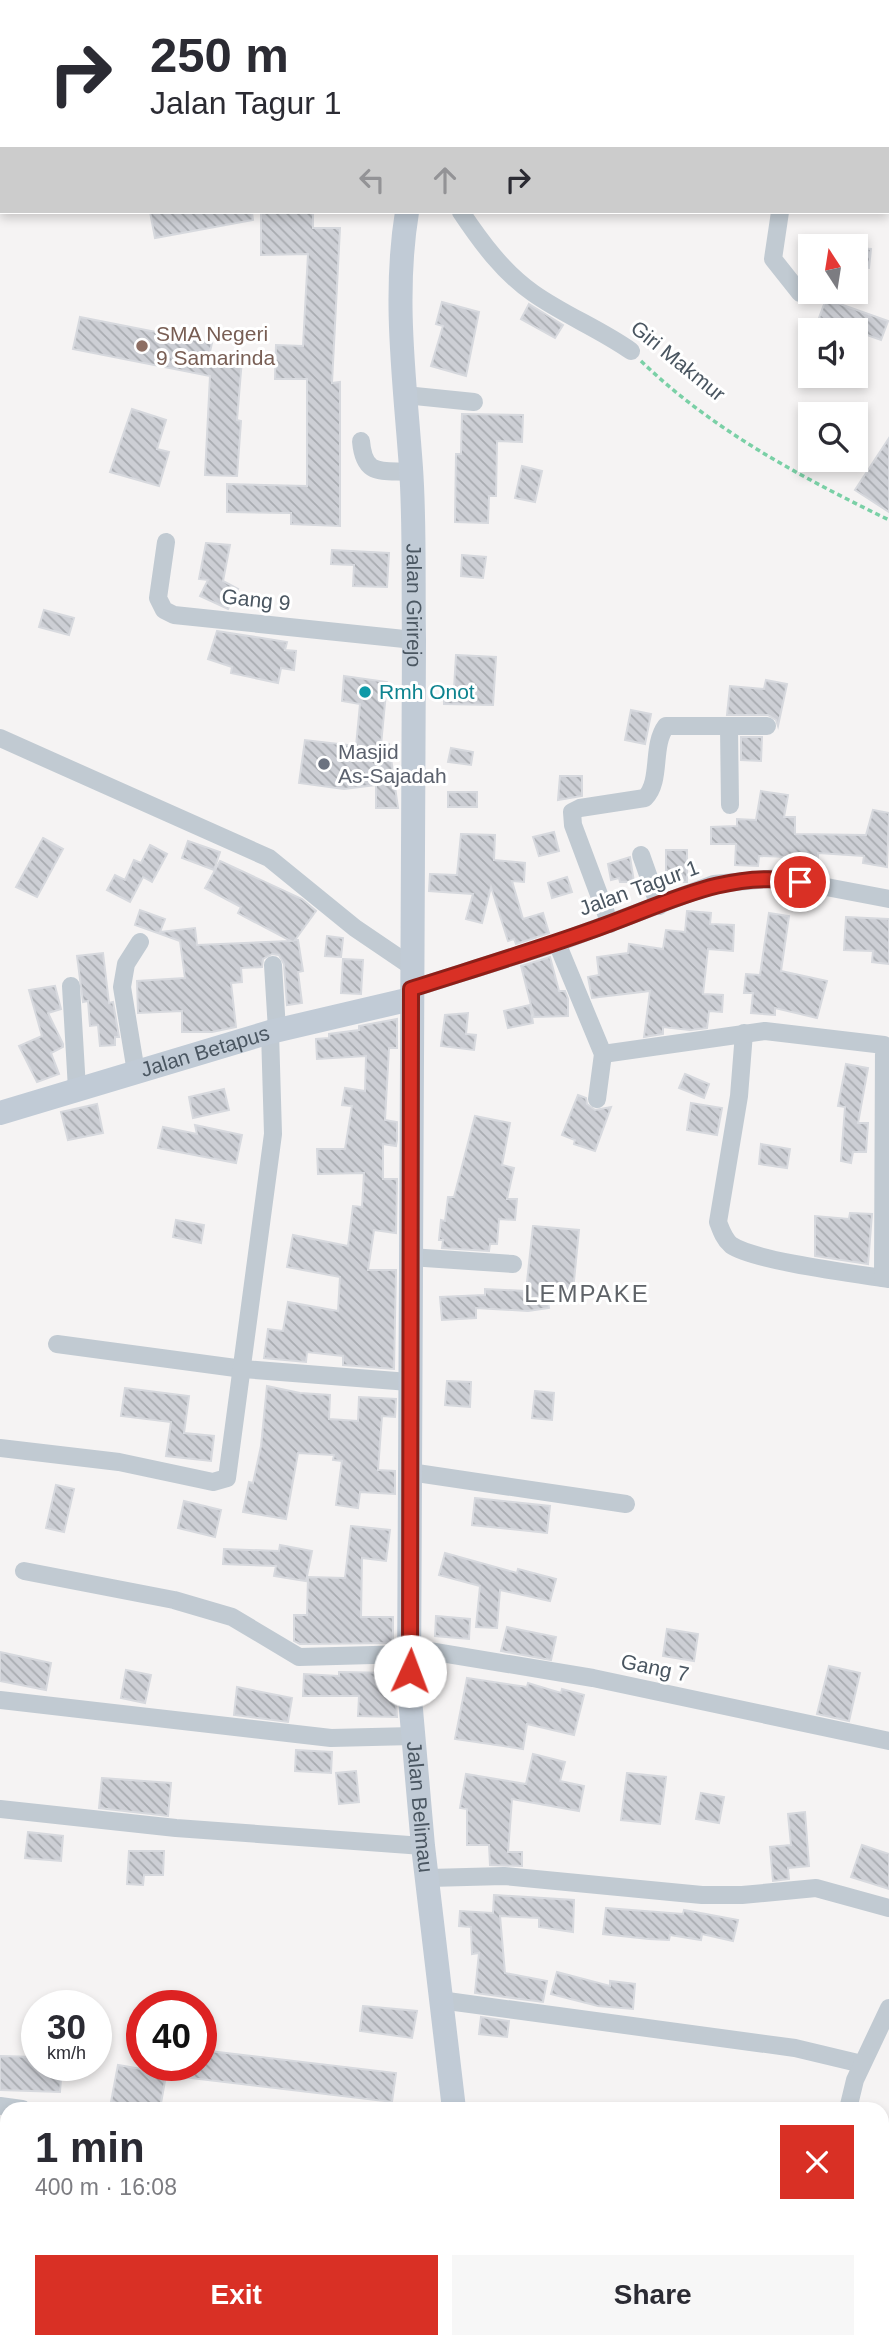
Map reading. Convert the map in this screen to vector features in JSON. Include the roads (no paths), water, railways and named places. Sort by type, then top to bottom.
[{"type":"street","points":[[474,0],[488,0]]},
{"type":"street","name":"Jalan Girirejo","points":[[407,214],[401,257],[401,360],[411,472],[414,640],[411,985]]},
{"type":"street","name":"Giri Makmur","points":[[463,214],[509,274],[534,294],[608,334],[631,351]]},
{"type":"street","points":[[780,214],[773,260],[798,291]]},
{"type":"street","points":[[405,396],[474,402]]},
{"type":"street","points":[[361,441],[362,458],[375,470],[411,472]]},
{"type":"street","name":"Gang 9","points":[[166,542],[158,598],[164,610],[174,615],[414,640]]},
{"type":"street","points":[[610,924],[573,825],[572,812],[580,808],[645,798],[652,787],[660,734],[666,726],[767,726]]},
{"type":"street","points":[[729,727],[730,805]]},
{"type":"street","points":[[0,738],[269,858],[355,928],[411,985]]},
{"type":"street","points":[[641,855],[659,906]]},
{"type":"street","name":"Jalan Tagur 1","points":[[411,985],[556,943],[714,884],[753,878],[779,878],[889,899]]},
{"type":"street","points":[[136,1072],[122,987],[126,964],[140,942]]},
{"type":"street","points":[[556,943],[603,1054],[597,1099]]},
{"type":"street","points":[[0,1448],[119,1462],[219,1482],[228,1478],[273,1134],[273,965]]},
{"type":"street","name":"Jalan Betapus","points":[[0,1113],[273,1031],[411,985]]},
{"type":"street","name":"Jalan Belimau","points":[[411,985],[409,1382],[413,1737],[453,2102]]},
{"type":"street","points":[[71,986],[77,1089]]},
{"type":"street","points":[[603,1054],[744,1033],[806,1034],[886,1045],[886,1279],[802,1265],[739,1249],[722,1234],[718,1222],[739,1096],[744,1033]]},
{"type":"street","points":[[410,1257],[513,1264]]},
{"type":"street","points":[[57,1344],[243,1370],[409,1382]]},
{"type":"street","points":[[410,1472],[626,1504]]},
{"type":"street","name":"Gang 7","points":[[24,1571],[174,1600],[232,1617],[299,1657],[411,1651],[593,1678],[889,1741]]},
{"type":"street","points":[[0,1700],[331,1738],[413,1737]]},
{"type":"street","points":[[0,1809],[177,1828],[423,1846]]},
{"type":"street","points":[[429,1878],[504,1876],[702,1895],[742,1895],[816,1888],[889,1908]]},
{"type":"street","points":[[440,2000],[795,2048],[862,2064]]},
{"type":"street","points":[[850,2102],[862,2064],[889,2008]]},
{"type":"place","name":"SMA Negeri 9 Samarinda","points":[[142,346]]},
{"type":"place","name":"Rmh Onot","points":[[365,692]]},
{"type":"place","name":"Masjid As-Sajadah","points":[[324,764]]},
{"type":"district","name":"LEMPAKE","points":[[587,1294]]}]
